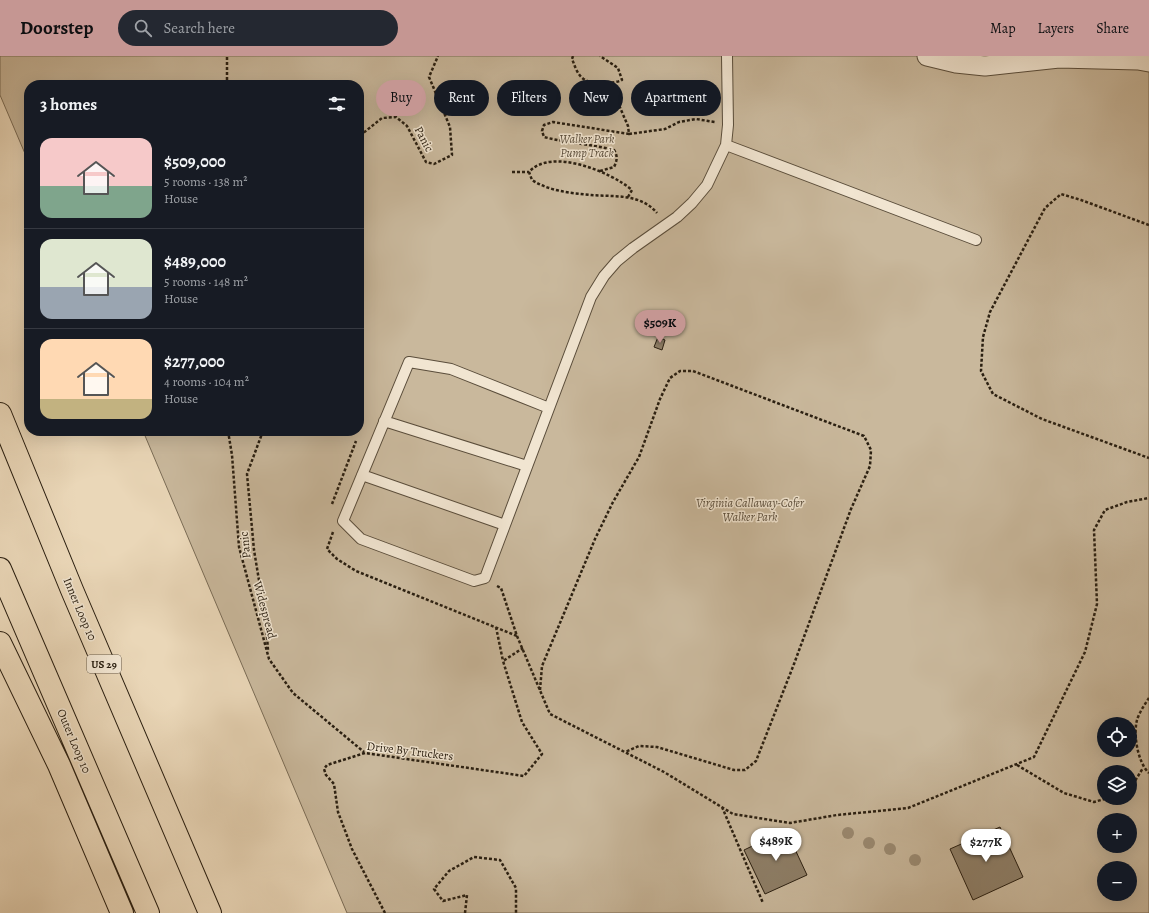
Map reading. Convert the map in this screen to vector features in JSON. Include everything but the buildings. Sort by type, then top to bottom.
[{"type":"highway","name":"Inner Loop 10","points":[[0,414],[72,590],[210,913]]},
{"type":"highway","name":"Outer Loop 10","points":[[0,569],[148,913]]},
{"type":"highway","points":[[0,643],[59,765],[122,913]]},
{"type":"street","points":[[927,56],[956,63],[985,66],[1059,58],[1138,60],[1149,62]]},
{"type":"lane","points":[[549,408],[450,369],[409,362],[343,521],[361,539],[474,581],[485,578],[591,297],[604,276],[617,261],[692,203],[707,185],[726,145],[728,125],[727,56]]},
{"type":"lane","points":[[726,145],[976,240]]},
{"type":"lane","points":[[384,420],[527,466]]},
{"type":"lane","points":[[362,475],[505,525]]},
{"type":"path","points":[[227,56],[227,80]]},
{"type":"path","name":"Panic","points":[[364,132],[382,118],[396,117],[407,126],[426,162],[434,164],[452,155],[450,127],[429,77],[438,56]]},
{"type":"path","points":[[573,56],[572,58],[577,71],[585,80]]},
{"type":"path","points":[[600,56],[618,68],[622,80]]},
{"type":"path","points":[[623,114],[628,126],[629,134]]},
{"type":"path","points":[[600,171],[614,167],[617,162],[617,155],[614,150],[582,143],[558,141],[544,137],[542,131],[544,125],[553,122],[629,134],[665,129],[679,122],[696,119],[728,125]]},
{"type":"path","points":[[530,172],[535,166],[552,163],[576,163],[600,171],[623,182],[632,190],[628,197]]},
{"type":"path","points":[[512,172],[530,172]]},
{"type":"path","points":[[530,172],[532,180],[542,187],[564,192],[592,195],[620,195],[638,200],[654,210],[666,224]]},
{"type":"path","points":[[1149,225],[1061,194],[1045,208],[990,312],[984,337],[981,371],[993,394],[1042,419],[1149,458]]},
{"type":"path","points":[[540,690],[542,666],[598,533],[613,502],[639,457],[660,399],[670,378],[680,371],[693,370],[864,436],[871,450],[870,466],[851,509],[794,664],[756,761],[745,770],[734,770],[657,747],[639,746],[625,752]]},
{"type":"path","name":"Widespread","points":[[229,436],[232,455],[238,547],[269,658],[293,693],[365,753]]},
{"type":"path","name":"Panic","points":[[261,436],[247,474],[254,550],[266,623],[269,658]]},
{"type":"path","points":[[485,578],[501,588],[523,648],[550,714],[664,772],[733,814],[790,823],[837,815],[908,808],[1034,757],[1085,652],[1097,604],[1094,530],[1105,510],[1127,502],[1149,498]]},
{"type":"path","name":"Drive By Truckers","points":[[385,913],[352,849],[338,812],[334,784],[326,775],[324,769],[327,765],[365,753],[524,776],[542,754],[522,722],[503,661],[496,627]]},
{"type":"path","points":[[503,661],[523,648]]},
{"type":"path","points":[[1149,698],[1137,720],[1136,739],[1143,768],[1149,773]]},
{"type":"path","points":[[1016,764],[1064,793],[1094,802],[1097,801]]},
{"type":"path","points":[[1137,778],[1143,768]]},
{"type":"path","points":[[722,806],[763,903]]},
{"type":"path","points":[[465,913],[467,895],[443,901],[434,889],[448,870],[474,856],[500,860],[516,888],[516,913]]},
{"type":"green space","name":"Virginia Callaway-Cofer Walker Park","points":[[0,56],[1149,56],[1149,913],[347,913],[145,436],[364,436],[364,80],[24,80],[24,151],[0,95]]},
{"type":"park label","name":"Walker Park Pump Track","points":[[587,146]]}]
